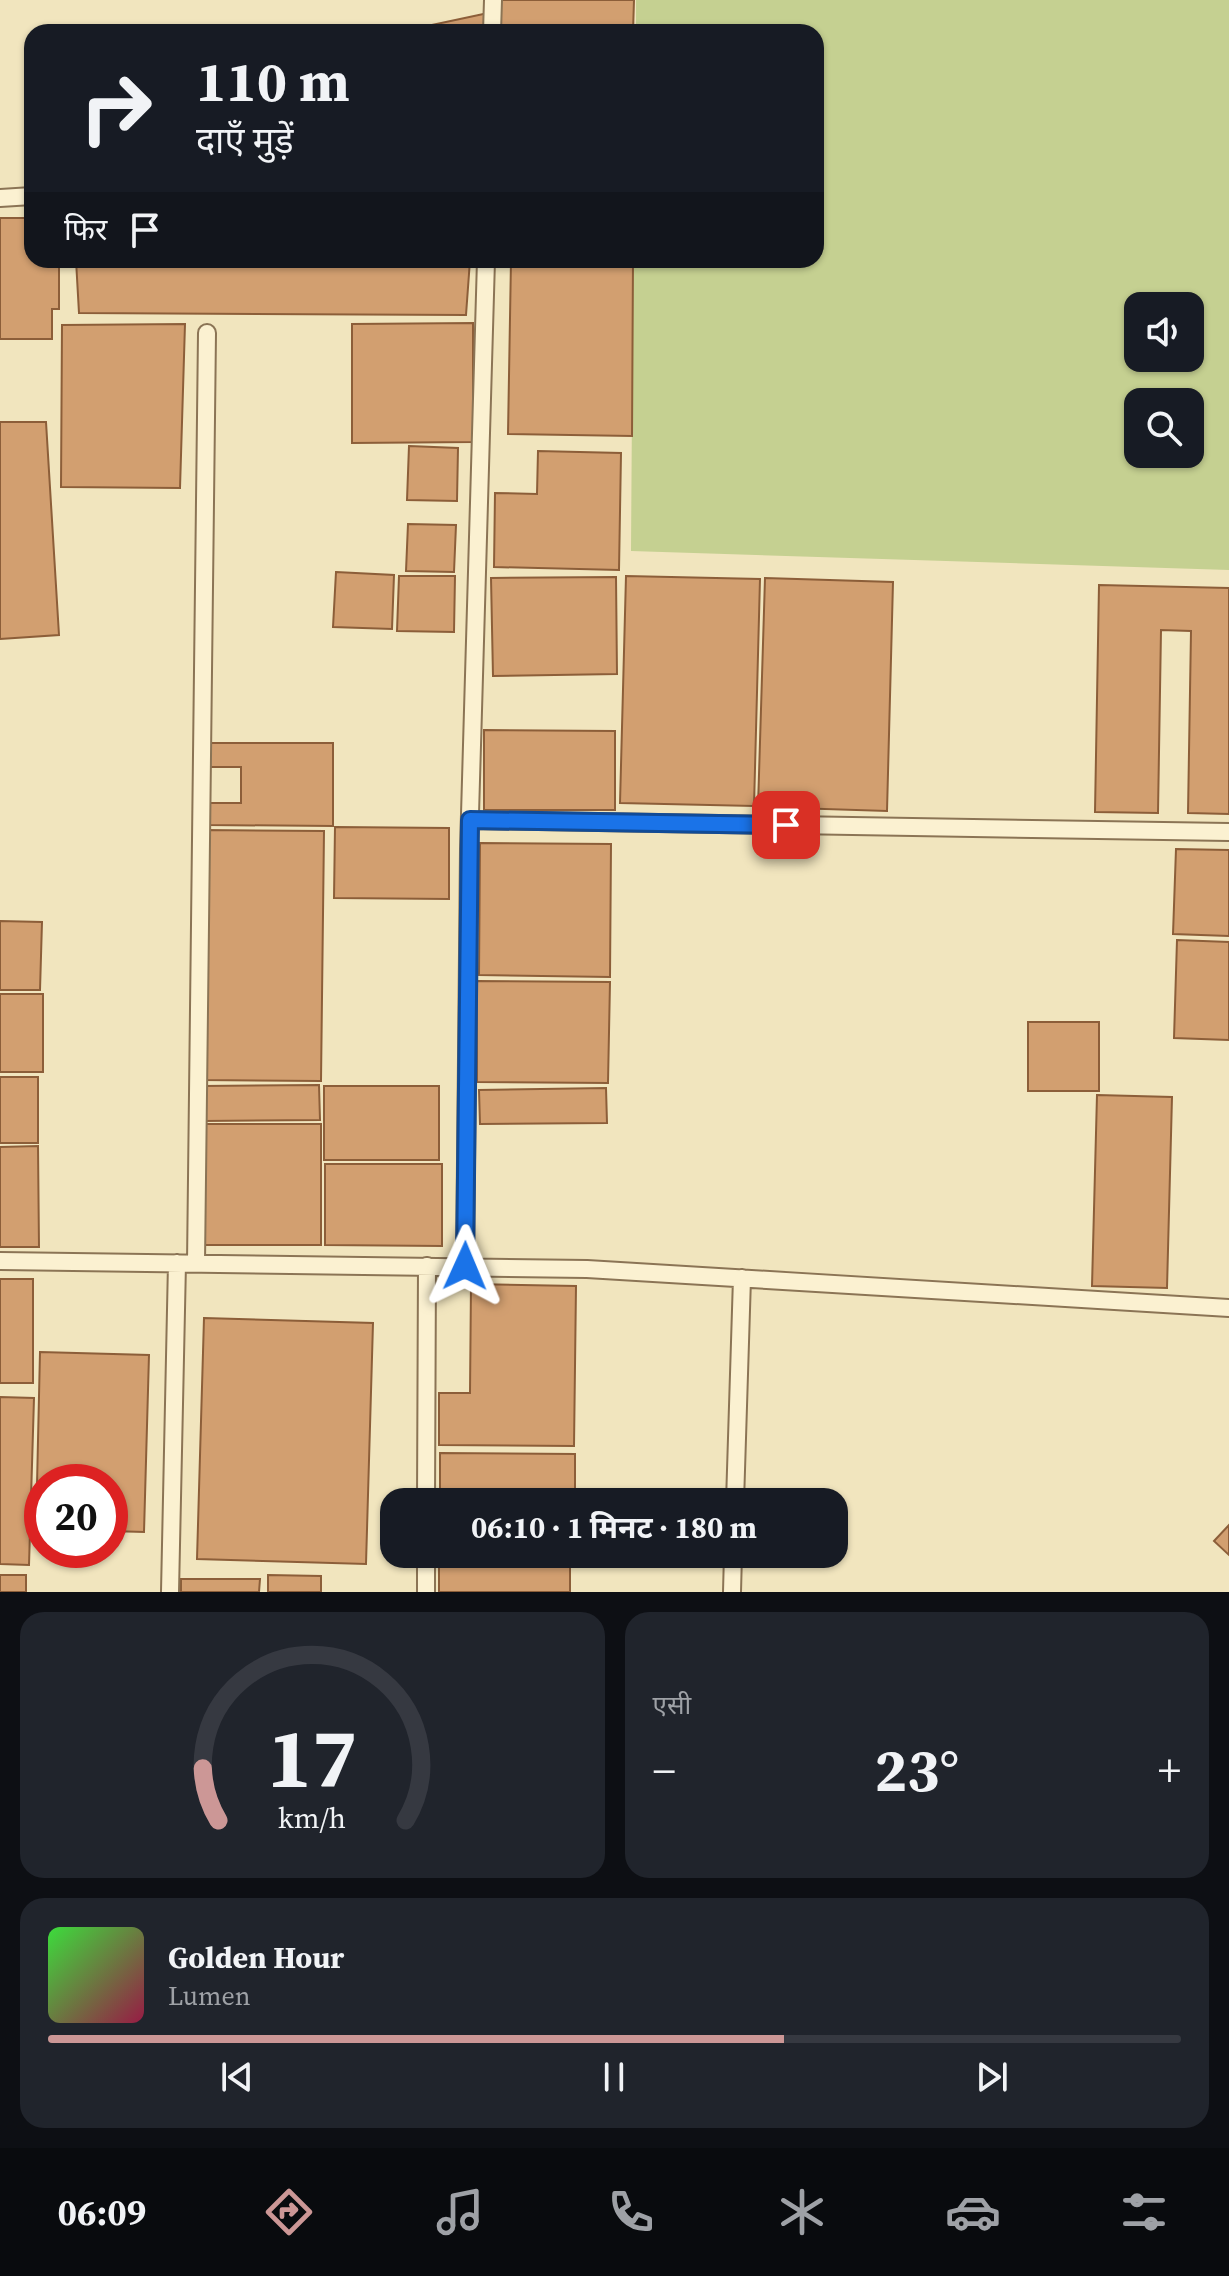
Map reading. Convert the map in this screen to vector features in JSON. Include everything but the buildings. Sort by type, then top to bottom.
[{"type":"lane","points":[[492,24],[493,0]]},
{"type":"lane","points":[[0,198],[24,196]]},
{"type":"lane","points":[[465,1266],[470,820],[486,268]]},
{"type":"lane","points":[[196,1263],[207,333]]},
{"type":"lane","points":[[470,820],[1229,832]]},
{"type":"lane","points":[[0,1261],[587,1269],[1229,1308]]},
{"type":"lane","points":[[170,1592],[177,1263]]},
{"type":"lane","points":[[426,1488],[427,1266]]},
{"type":"lane","points":[[735,1488],[742,1278]]},
{"type":"lane","points":[[426,1568],[426,1592]]},
{"type":"lane","points":[[732,1592],[733,1568]]},
{"type":"green space","points":[[636,0],[1229,0],[1229,570],[631,551],[633,268],[824,268],[824,24],[636,24]]},
{"type":"route","points":[[465,1266],[470,820],[786,825]]}]
